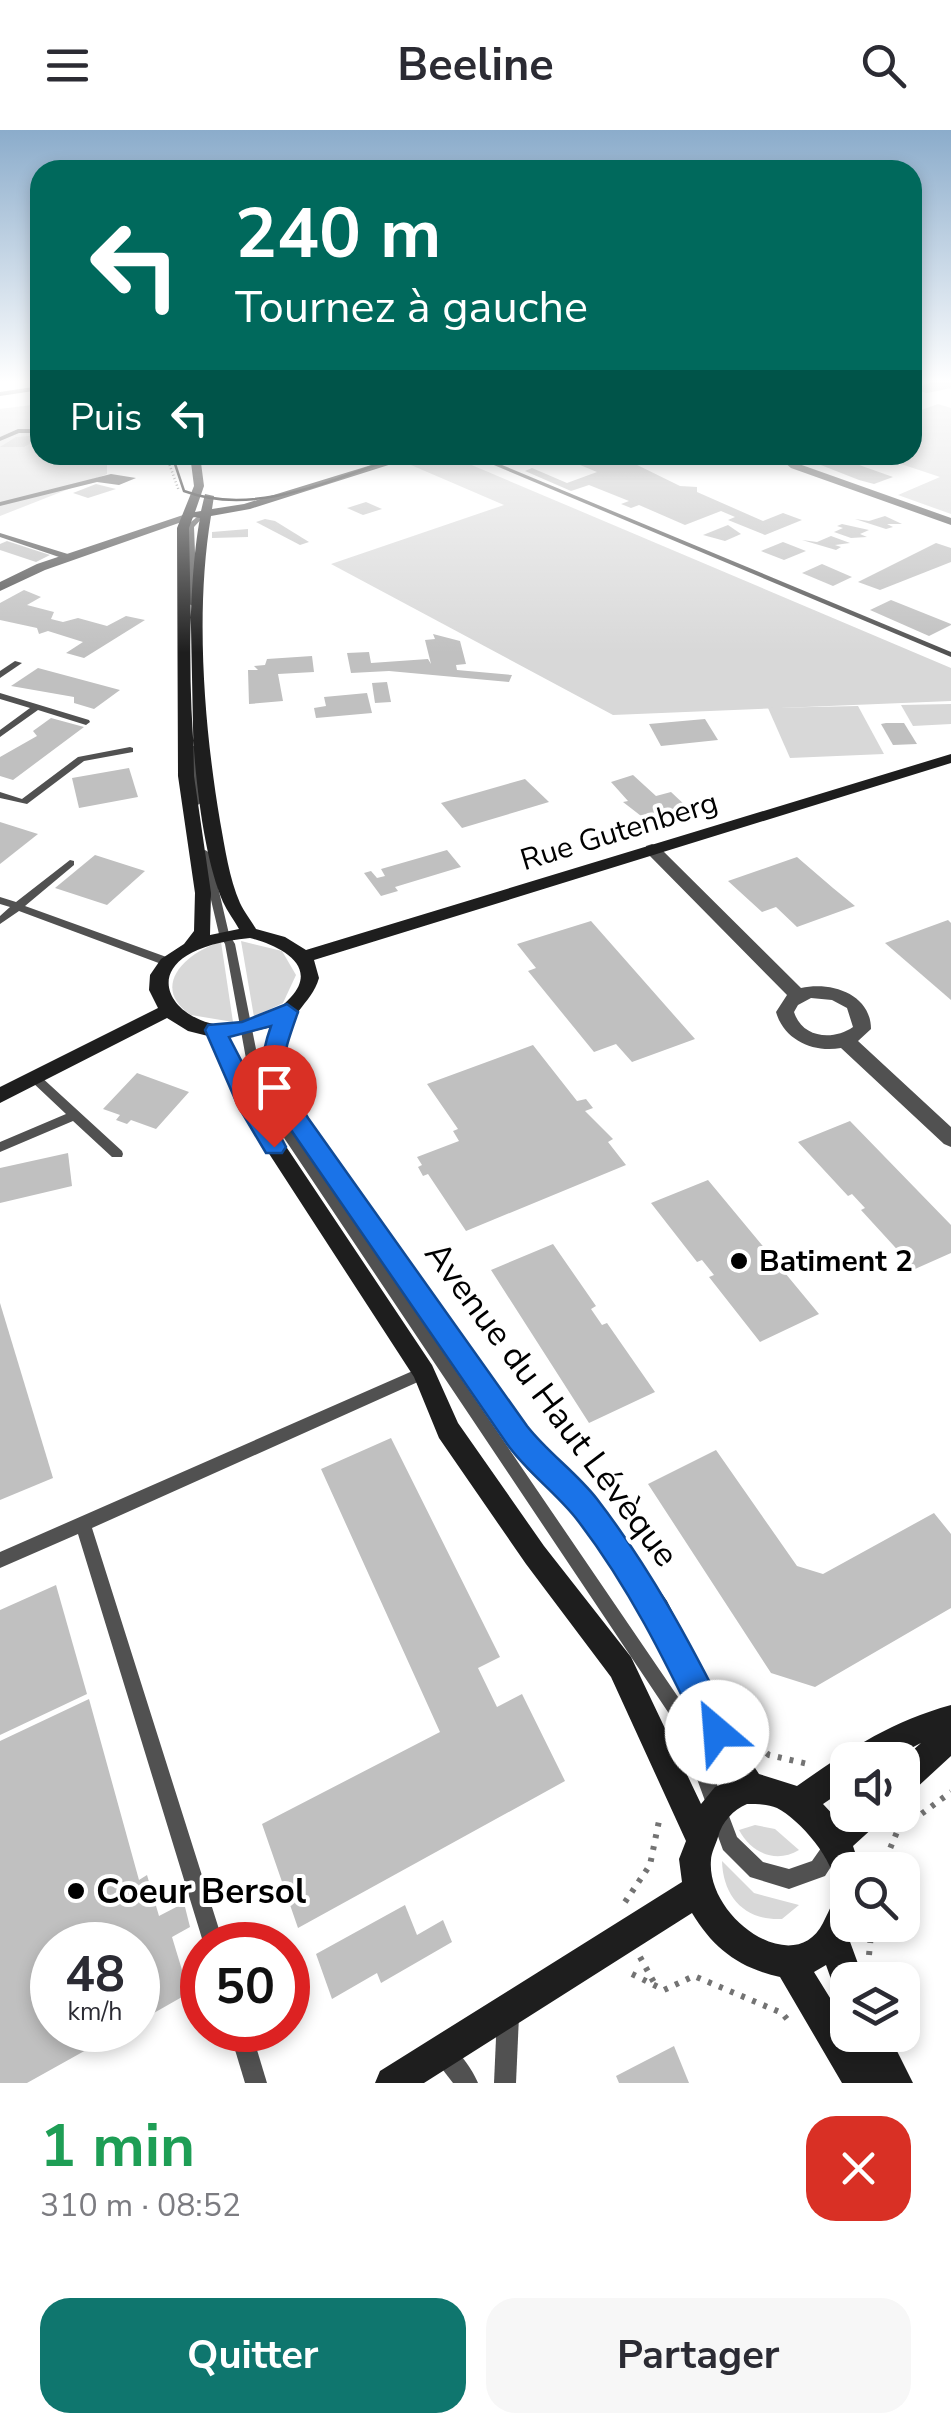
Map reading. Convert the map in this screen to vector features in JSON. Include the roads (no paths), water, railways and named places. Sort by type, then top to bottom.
[{"type":"main road","name":"Avenue du Haut Lévèque","points":[[197,471],[208,815],[235,933]]},
{"type":"main road","name":"Avenue du Haut Lévèque","points":[[193,944],[204,932],[203,893],[189,812],[183,533],[210,490],[208,471]]},
{"type":"main road","points":[[196,515],[341,471]]},
{"type":"main road","points":[[196,515],[251,505],[363,471]]},
{"type":"main road","name":"Rue Gutenberg","points":[[304,957],[951,758]]},
{"type":"main road","points":[[287,1012],[245,1029],[216,1030],[188,1024],[168,1010],[159,995],[160,978],[168,962],[193,944],[235,933],[291,944],[304,957]]},
{"type":"main road","name":"Avenue du Haut Lévèque","points":[[304,957],[310,970],[308,984],[287,1012],[270,1059],[275,1082],[300,1124],[526,1448],[584,1505],[657,1612],[724,1744],[752,1790]]},
{"type":"main road","points":[[0,1096],[168,1010]]},
{"type":"main road","points":[[216,1030],[258,1121],[424,1372],[448,1430],[535,1556],[580,1608],[620,1668],[699,1835]]},
{"type":"main road","points":[[891,1742],[911,1731],[951,1720]]},
{"type":"main road","points":[[920,1764],[951,1736]]},
{"type":"main road","points":[[800,1802],[830,1781]]},
{"type":"main road","points":[[830,1942],[814,1955],[790,1962],[767,1961],[724,1936],[698,1891],[694,1862],[699,1835],[717,1807],[731,1796],[752,1790],[776,1792],[800,1802],[836,1841],[839,1852]]},
{"type":"main road","points":[[836,1841],[846,1832]]},
{"type":"main road","points":[[392,2083],[698,1891]]},
{"type":"main road","points":[[790,1962],[862,2083]]},
{"type":"main road","points":[[879,2052],[896,2083]]},
{"type":"street","points":[[809,471],[951,522]]},
{"type":"street","points":[[0,587],[68,557],[196,515]]},
{"type":"street","points":[[652,849],[797,995]]},
{"type":"street","points":[[846,1041],[862,1029],[860,1012],[854,1004],[820,991],[797,995],[784,1008],[789,1026],[809,1039],[846,1041],[951,1139]]},
{"type":"lane","points":[[512,471],[951,654]]},
{"type":"lane","points":[[0,504],[98,480]]},
{"type":"lane","points":[[0,535],[68,557]]},
{"type":"lane","points":[[0,676],[18,663]]},
{"type":"lane","points":[[0,696],[86,722]]},
{"type":"lane","points":[[0,734],[36,708]]},
{"type":"lane","name":"Avenue du Haut Lévèque","points":[[186,711],[194,730],[196,806],[235,933],[245,1029],[268,1105],[685,1722],[717,1807]]},
{"type":"lane","points":[[0,795],[24,802],[81,759],[130,750]]},
{"type":"lane","points":[[0,920],[70,863]]},
{"type":"lane","points":[[0,900],[168,962]]},
{"type":"lane","points":[[35,1078],[117,1154]]},
{"type":"lane","points":[[0,1147],[74,1115]]},
{"type":"lane","points":[[0,1560],[424,1372]]},
{"type":"lane","points":[[83,1524],[207,1922]]},
{"type":"lane","name":"Avenue du Haut Lévèque","points":[[685,1722],[724,1744]]},
{"type":"lane","points":[[717,1807],[730,1843],[742,1858],[774,1877],[804,1876],[818,1868],[836,1841]]},
{"type":"lane","points":[[504,2083],[508,2012]]},
{"type":"lane","points":[[442,2051],[467,2083]]},
{"type":"lane","points":[[247,2052],[256,2083]]},
{"type":"tram line","points":[[177,471],[184,491],[239,500],[295,492],[359,471]]},
{"type":"place","name":"Batiment 2","points":[[739,1261]]},
{"type":"place","name":"Coeur Bersol","points":[[76,1891]]}]
